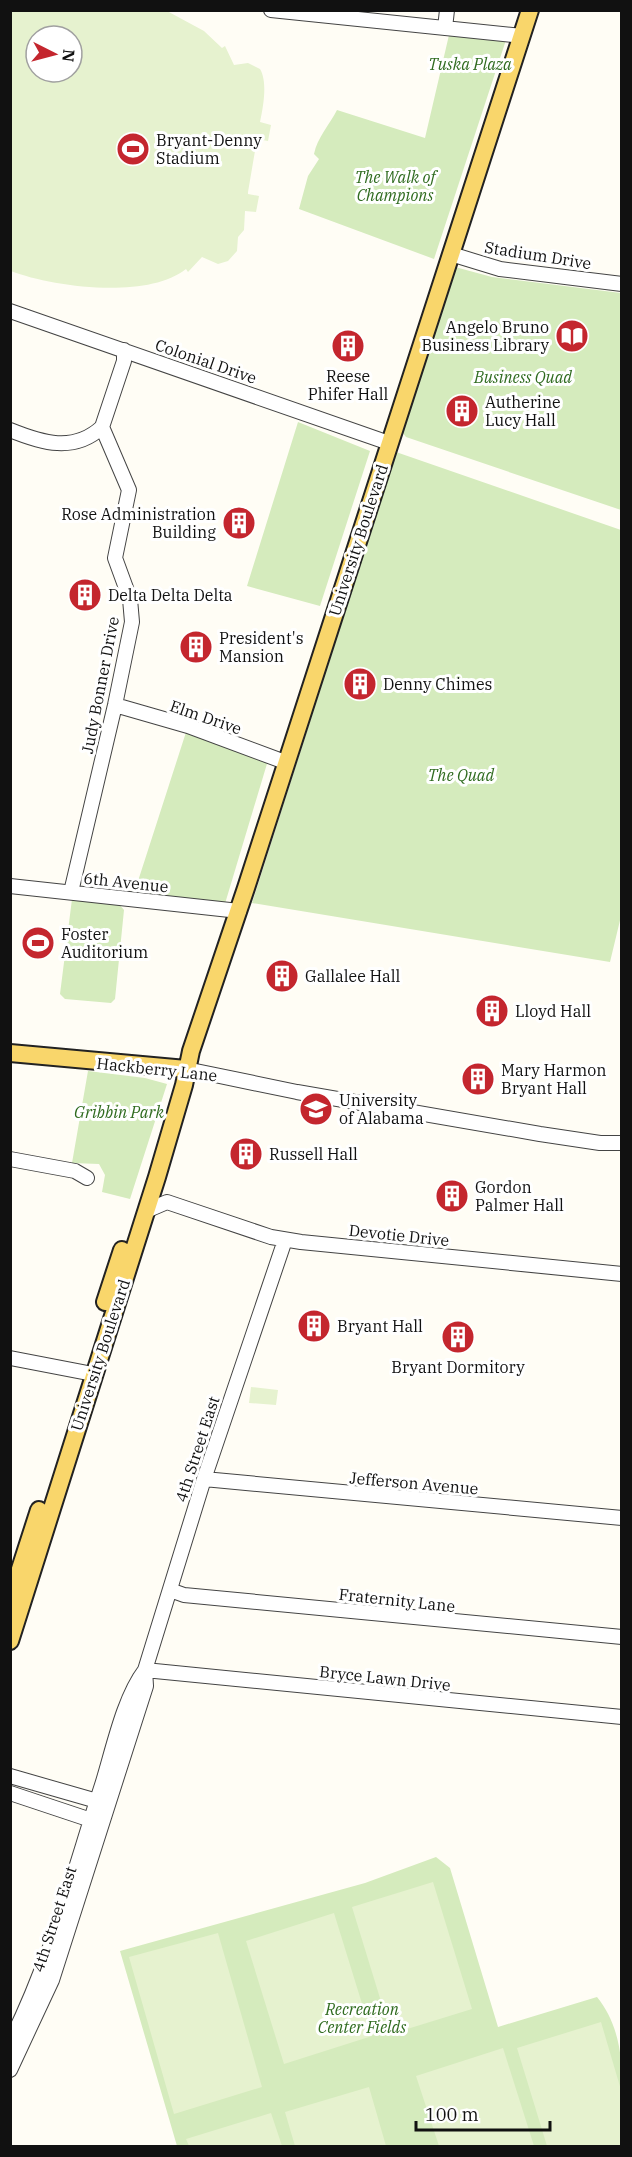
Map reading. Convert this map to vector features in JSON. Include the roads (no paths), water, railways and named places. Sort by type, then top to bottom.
[{"type":"main road","name":"University Boulevard","points":[[10,1600],[157,1177],[184,1085],[186,1069],[530,10]]},
{"type":"main road","name":"Hackberry Lane","points":[[10,1053],[186,1069]]},
{"type":"main road","name":"University Boulevard","points":[[10,1641],[173,1084],[186,1069]]},
{"type":"street","points":[[271,10],[522,36]]},
{"type":"street","points":[[445,28],[447,10]]},
{"type":"street","name":"Stadium Drive","points":[[451,254],[500,269],[621,284]]},
{"type":"street","name":"Colonial Drive","points":[[10,311],[389,443]]},
{"type":"street","points":[[10,430],[57,445],[65,445],[83,440],[102,427],[124,361],[124,350]]},
{"type":"street","name":"Judy Bonner Drive","points":[[71,892],[116,705],[132,622],[130,599],[116,564],[115,551],[128,503],[129,490],[102,427]]},
{"type":"street","name":"Elm Drive","points":[[116,705],[188,726],[285,762]]},
{"type":"street","name":"6th Avenue","points":[[10,886],[239,911]]},
{"type":"street","name":"Hackberry Lane","points":[[186,1069],[297,1092],[546,1135],[600,1143],[621,1143]]},
{"type":"street","points":[[10,1159],[75,1171],[87,1178]]},
{"type":"street","points":[[157,1177],[164,1193],[178,1205]]},
{"type":"street","name":"Devotie Drive","points":[[146,1210],[167,1202],[285,1240],[621,1274]]},
{"type":"street","name":"4th Street East","points":[[10,2070],[52,1980],[96,1822],[146,1686],[145,1670],[204,1479],[285,1240]]},
{"type":"street","points":[[10,1358],[88,1373]]},
{"type":"street","name":"Jefferson Avenue","points":[[204,1479],[618,1517]]},
{"type":"street","name":"Fraternity Lane","points":[[170,1590],[184,1595],[231,1600],[621,1637]]},
{"type":"street","name":"Bryce Lawn Drive","points":[[145,1670],[621,1718]]},
{"type":"street","points":[[10,1776],[102,1803]]},
{"type":"street","points":[[10,1793],[96,1822]]},
{"type":"street","name":"4th Street East","points":[[10,2042],[41,1977],[96,1822]]},
{"type":"place","name":"Bryant-Denny Stadium","points":[[133,149]]},
{"type":"place","name":"Angelo Bruno Business Library","points":[[572,336]]},
{"type":"place","name":"Reese Phifer Hall","points":[[348,346]]},
{"type":"place","name":"Autherine Lucy Hall","points":[[462,411]]},
{"type":"place","name":"Rose Administration Building","points":[[239,523]]},
{"type":"place","name":"Delta Delta Delta","points":[[85,595]]},
{"type":"place","name":"President's Mansion","points":[[196,647]]},
{"type":"place","name":"Denny Chimes","points":[[360,684]]},
{"type":"place","name":"Foster Auditorium","points":[[38,943]]},
{"type":"place","name":"Gallalee Hall","points":[[282,976]]},
{"type":"place","name":"Lloyd Hall","points":[[492,1011]]},
{"type":"place","name":"Mary Harmon Bryant Hall","points":[[478,1079]]},
{"type":"place","name":"University of Alabama","points":[[316,1109]]},
{"type":"place","name":"Russell Hall","points":[[246,1154]]},
{"type":"place","name":"Gordon Palmer Hall","points":[[452,1196]]},
{"type":"place","name":"Bryant Hall","points":[[314,1326]]},
{"type":"place","name":"Bryant Dormitory","points":[[458,1337]]},
{"type":"park label","name":"Tuska Plaza","points":[[470,64]]},
{"type":"park label","name":"The Walk of Champions","points":[[395,186]]},
{"type":"park label","name":"Business Quad","points":[[523,377]]},
{"type":"park label","name":"The Quad","points":[[461,775]]},
{"type":"park label","name":"Gribbin Park","points":[[119,1112]]},
{"type":"park label","name":"Recreation Center Fields","points":[[362,2018]]}]
